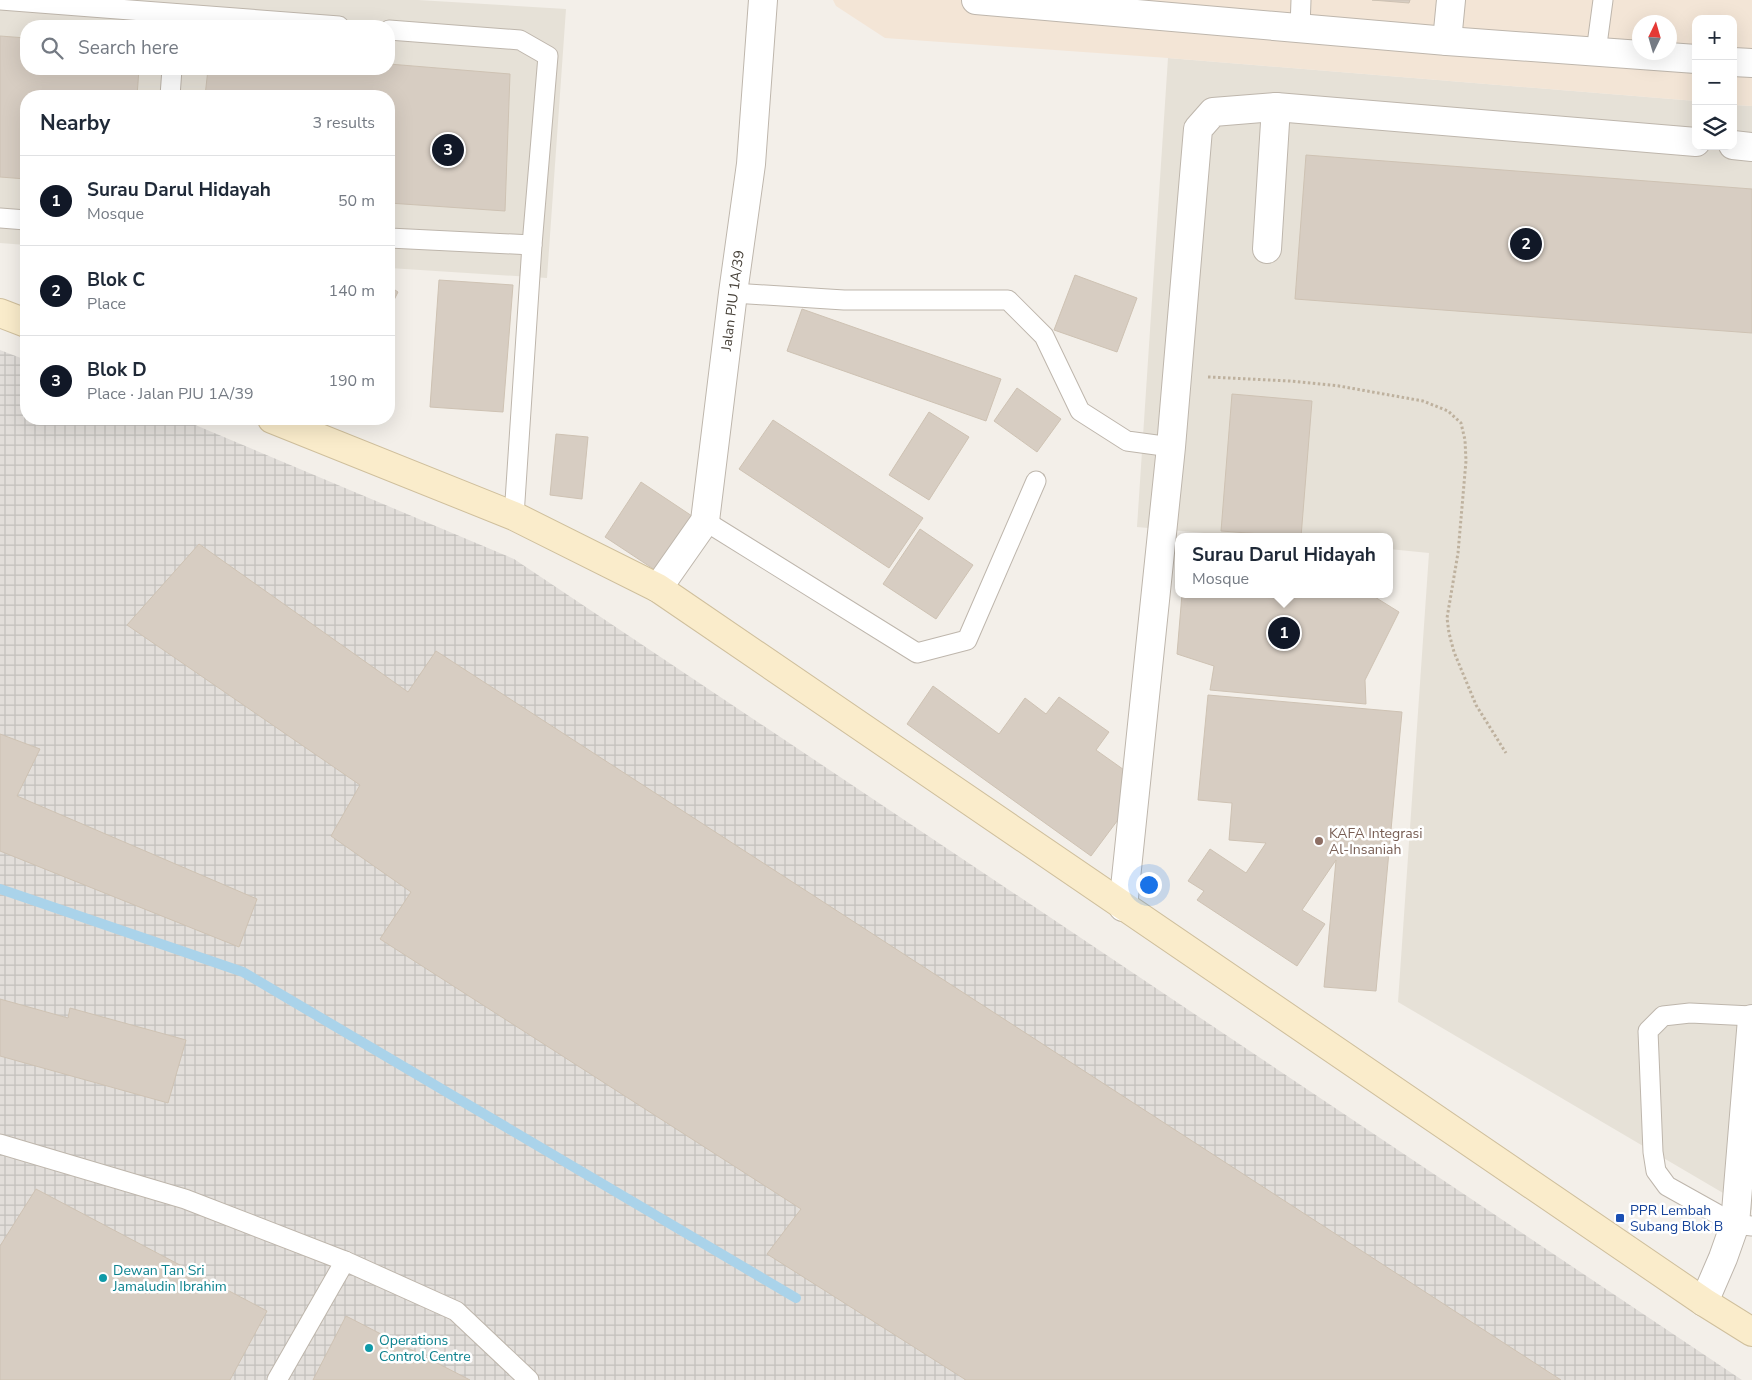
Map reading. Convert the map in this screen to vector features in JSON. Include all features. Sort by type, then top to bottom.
[{"type":"street","name":"Jalan PJU 1A/39","points":[[658,588],[705,521],[732,293],[752,164],[763,0]]},
{"type":"street","points":[[1447,41],[1451,0]]},
{"type":"street","points":[[991,1],[1447,41],[1692,59]]},
{"type":"street","points":[[1737,62],[1752,63]]},
{"type":"street","points":[[1123,906],[1171,448],[1198,129],[1214,112],[1276,107],[1692,142]]},
{"type":"street","points":[[1267,250],[1276,107]]},
{"type":"street","points":[[1737,146],[1752,147]]},
{"type":"street","points":[[0,314],[20,321]]},
{"type":"street","points":[[287,425],[514,516],[658,588],[1704,1302],[1752,1332]]},
{"type":"street","points":[[1704,1302],[1723,1258],[1743,1225],[1752,1018]]},
{"type":"lane","points":[[0,0],[176,20]]},
{"type":"lane","points":[[1300,28],[1301,0]]},
{"type":"lane","points":[[1596,52],[1603,0]]},
{"type":"lane","points":[[395,30],[520,40],[548,56],[532,245],[514,516]]},
{"type":"lane","points":[[170,90],[172,75]]},
{"type":"lane","points":[[0,218],[20,220]]},
{"type":"lane","points":[[395,238],[532,245]]},
{"type":"lane","points":[[732,293],[844,300],[1008,300],[1044,336],[1080,411],[1127,441],[1171,448]]},
{"type":"lane","points":[[705,521],[918,653],[967,640],[1036,481]]},
{"type":"lane","points":[[1743,1225],[1667,1186],[1656,1171],[1653,1152],[1648,1031],[1663,1016],[1690,1013],[1752,1018]]},
{"type":"lane","points":[[0,1144],[185,1199],[345,1261],[456,1311],[529,1380]]},
{"type":"lane","points":[[277,1380],[345,1261]]},
{"type":"path","points":[[1178,375],[1290,381],[1339,386],[1423,401],[1448,411],[1461,423],[1465,440],[1466,461],[1458,553],[1447,618],[1449,633],[1454,652],[1476,704],[1506,753]]},
{"type":"shaded area","points":[[0,0],[418,0],[566,9],[547,278],[395,268],[395,90],[20,90],[20,245],[0,243]]},
{"type":"shaded area","points":[[833,0],[1752,0],[1752,106],[1737,105],[1737,15],[1692,15],[1692,101],[1168,58],[885,38],[836,6]]},
{"type":"shaded area","points":[[1168,58],[1692,101],[1692,150],[1737,150],[1737,105],[1752,106],[1752,1210],[1398,1002],[1429,553],[1393,549],[1393,533],[1204,533],[1137,527]]},
{"type":"shaded area","points":[[0,350],[20,358],[20,425],[195,425],[514,559],[1742,1380],[0,1380]]},
{"type":"building","points":[[1372,0],[1410,0],[1409,3]]},
{"type":"building","points":[[0,36],[20,38],[20,75],[139,75],[137,90],[20,90],[20,179],[0,177]]},
{"type":"building","points":[[395,64],[510,74],[505,211],[395,203],[395,90],[206,90],[207,75],[395,75]]},
{"type":"building","points":[[1306,155],[1752,189],[1752,333],[1295,299]]},
{"type":"building","points":[[1075,275],[1137,298],[1117,352],[1054,330]]},
{"type":"building","points":[[439,280],[513,285],[503,412],[430,407]]},
{"type":"building","points":[[802,309],[1001,379],[986,421],[787,351]]},
{"type":"building","points":[[1017,388],[1061,419],[1037,452],[994,421]]},
{"type":"building","points":[[1232,394],[1312,401],[1301,533],[1221,531]]},
{"type":"building","points":[[929,412],[969,437],[929,500],[889,475]]},
{"type":"building","points":[[773,420],[923,518],[889,568],[739,469]]},
{"type":"building","points":[[556,434],[588,437],[582,499],[550,495]]},
{"type":"building","points":[[641,482],[692,516],[655,570],[605,537]]},
{"type":"building","points":[[920,529],[973,565],[936,619],[883,584]]},
{"type":"building","points":[[199,544],[408,692],[436,651],[1561,1380],[966,1380],[767,1254],[801,1209],[380,939],[411,892],[331,836],[360,785],[127,625]]},
{"type":"building","points":[[1182,598],[1376,598],[1399,612],[1365,680],[1366,704],[1210,690],[1214,666],[1177,654]]},
{"type":"building","points":[[933,686],[999,734],[1025,698],[1046,714],[1059,697],[1109,732],[1096,750],[1134,777],[1132,801],[1091,856],[907,724]]},
{"type":"building","name":"KAFA Integrasi Al-Insaniah","points":[[1208,695],[1402,712],[1376,991],[1324,987],[1336,860],[1302,910],[1325,924],[1297,966],[1197,900],[1204,891],[1188,881],[1210,849],[1246,873],[1266,843],[1229,840],[1232,803],[1198,800]]},
{"type":"building","points":[[0,734],[40,749],[17,796],[257,899],[239,947],[0,851]]},
{"type":"building","points":[[0,999],[68,1018],[70,1008],[186,1040],[168,1103],[0,1056]]},
{"type":"building","name":"Dewan Tan Sri Jamaludin Ibrahim","points":[[36,1189],[267,1311],[230,1380],[0,1380],[0,1246]]},
{"type":"building","name":"Operations Control Centre","points":[[346,1316],[470,1380],[313,1380]]},
{"type":"waterway","points":[[0,889],[243,972],[796,1298]]},
{"type":"place","name":"Blok D","points":[[448,150]]},
{"type":"place","name":"Blok C","points":[[1526,244]]},
{"type":"place","name":"Surau Darul Hidayah","points":[[1284,633]]},
{"type":"place","name":"KAFA Integrasi Al-Insaniah","points":[[1319,841]]},
{"type":"place","name":"PPR Lembah Subang Blok B","points":[[1620,1218]]},
{"type":"place","name":"Dewan Tan Sri Jamaludin Ibrahim","points":[[103,1278]]},
{"type":"place","name":"Operations Control Centre","points":[[369,1348]]}]
